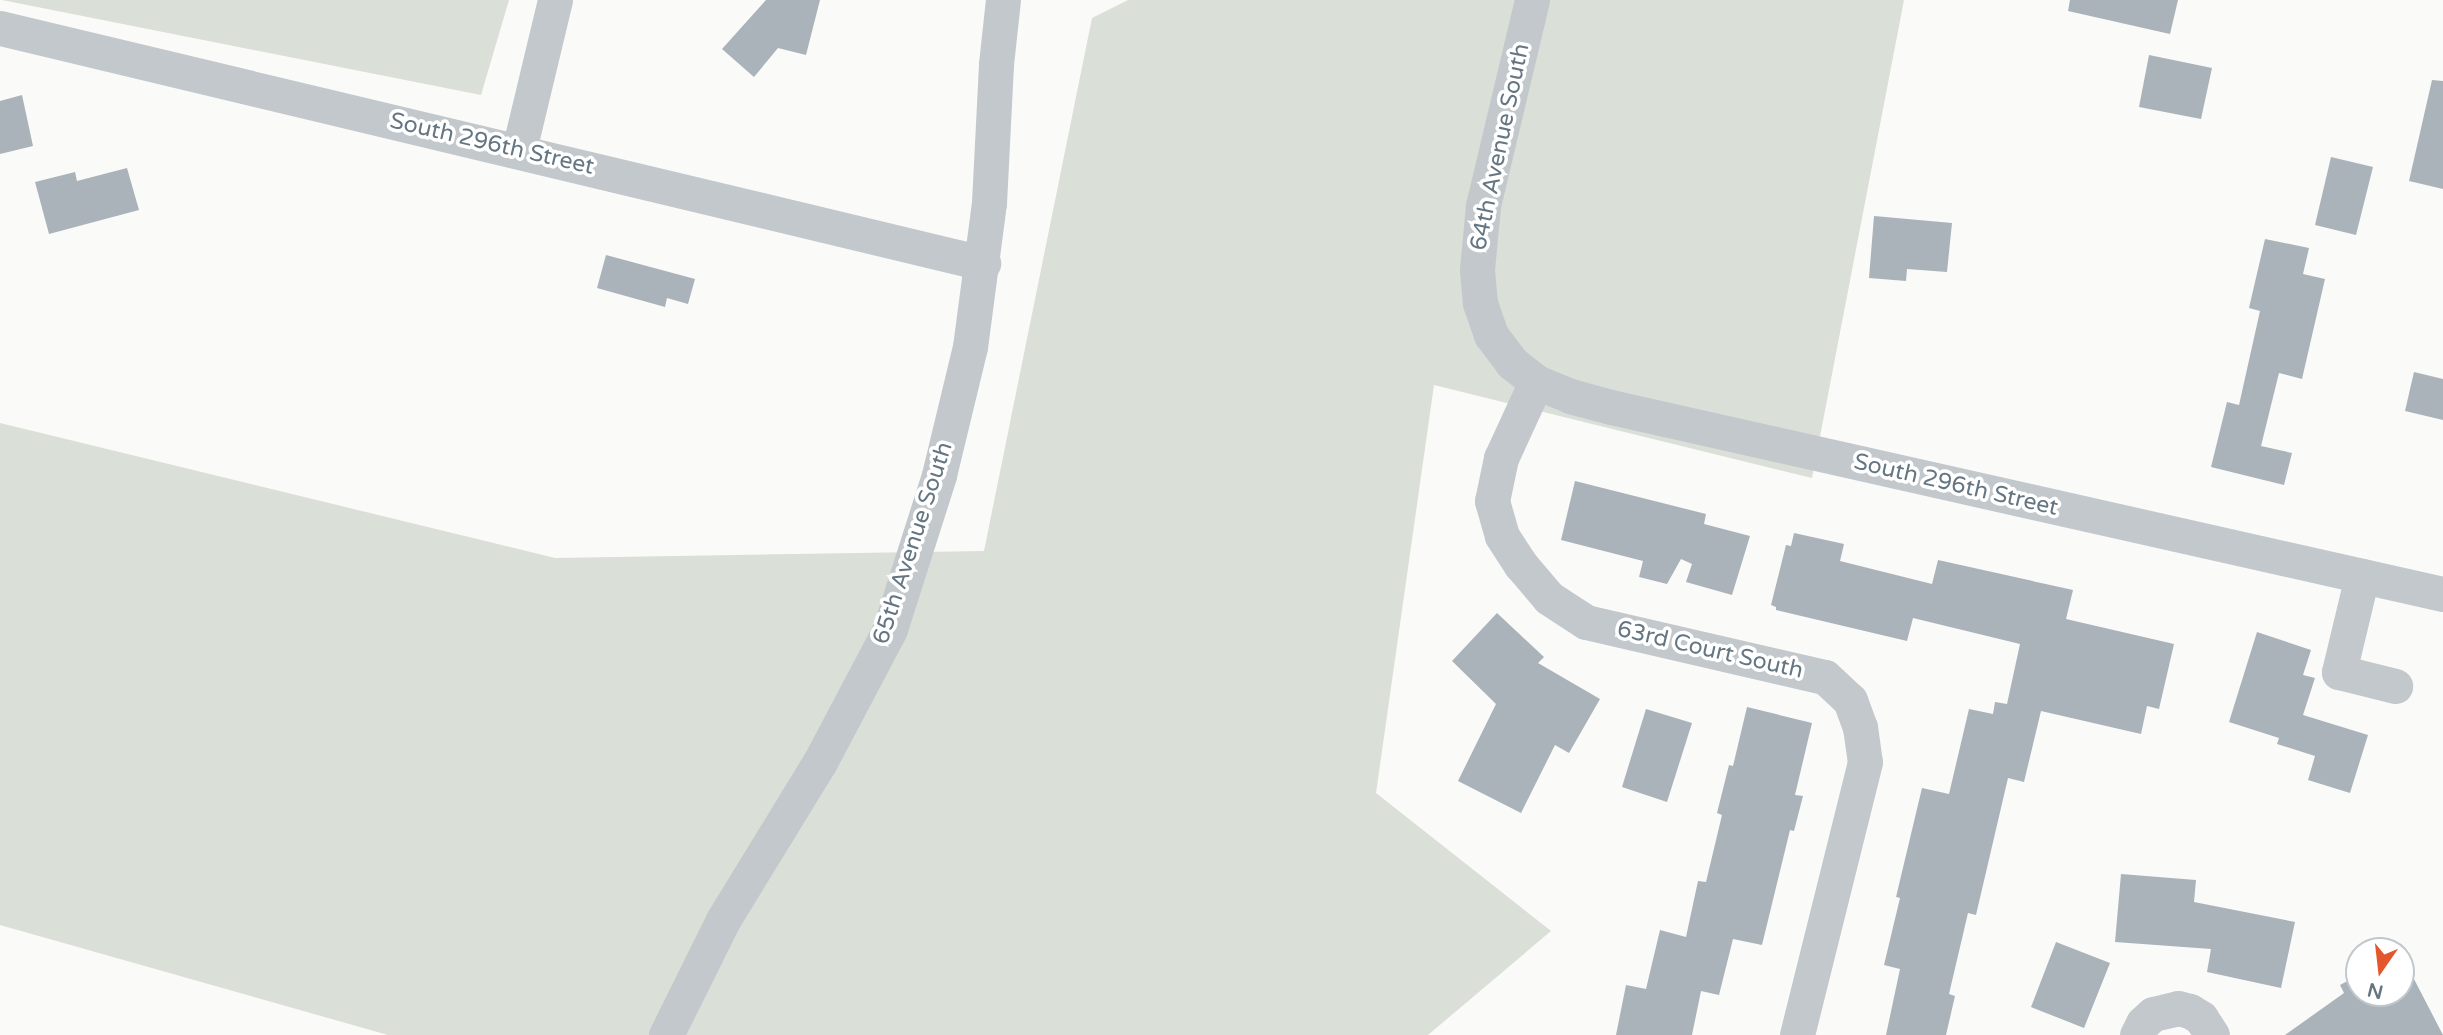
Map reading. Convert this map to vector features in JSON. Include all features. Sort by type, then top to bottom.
[{"type":"street","points":[[519,150],[555,0]]},
{"type":"street","name":"65th Avenue South","points":[[666,1035],[723,920],[820,762],[890,629],[939,475],[970,347],[983,263],[1003,0]]},
{"type":"street","name":"64th Avenue South","points":[[1491,335],[1478,282],[1479,234],[1498,136],[1532,0]]},
{"type":"street","name":"South 296th Street","points":[[0,28],[983,263]]},
{"type":"street","name":"South 296th Street","points":[[1491,335],[1513,363],[1536,382],[1570,396],[2443,594]]},
{"type":"street","name":"63rd Court South","points":[[1536,382],[1501,458],[1492,501],[1502,536],[1521,565],[1549,598],[1586,622],[1825,677],[1850,700],[1860,727],[1865,762],[1797,1035]]},
{"type":"street","points":[[2362,576],[2339,672],[2395,686]]},
{"type":"street","points":[[2137,1035],[2143,1023],[2153,1014],[2178,1008],[2201,1018],[2212,1035]]},
{"type":"shaded area","points":[[2,0],[509,0],[481,95]]},
{"type":"shaded area","points":[[1128,0],[1904,0],[1812,478],[1434,385],[1376,793],[1551,931],[1428,1035],[388,1035],[0,925],[0,423],[555,558],[984,551],[1092,18]]},
{"type":"building","points":[[766,0],[820,0],[806,55],[778,48],[754,77],[722,49]]},
{"type":"building","points":[[2070,0],[2178,0],[2170,34],[2068,11]]},
{"type":"building","points":[[2149,55],[2212,68],[2201,119],[2139,107]]},
{"type":"building","points":[[2432,80],[2443,81],[2443,189],[2409,181]]},
{"type":"building","points":[[22,95],[33,146],[0,154],[0,101]]},
{"type":"building","points":[[2331,157],[2373,167],[2356,235],[2315,225]]},
{"type":"building","points":[[127,168],[139,210],[49,234],[35,182],[75,172],[77,181]]},
{"type":"building","points":[[1874,216],[1952,223],[1947,272],[1907,269],[1906,281],[1869,278]]},
{"type":"building","points":[[2265,239],[2309,248],[2303,274],[2325,279],[2302,379],[2279,373],[2261,446],[2292,453],[2284,485],[2211,467],[2227,402],[2239,405],[2260,311],[2249,308]]},
{"type":"building","points":[[606,255],[695,279],[688,304],[667,298],[665,307],[597,288]]},
{"type":"building","points":[[2414,372],[2443,379],[2443,420],[2405,411]]},
{"type":"building","points":[[1575,481],[1706,514],[1704,524],[1750,536],[1732,595],[1686,582],[1692,564],[1681,559],[1667,584],[1639,577],[1643,561],[1561,540]]},
{"type":"building","points":[[1794,533],[1844,544],[1840,561],[1932,584],[1938,560],[2073,590],[2066,619],[2174,644],[2159,709],[2147,706],[2141,734],[2041,711],[2024,782],[2008,778],[1976,915],[1968,913],[1949,994],[1955,996],[1946,1035],[1886,1035],[1900,969],[1884,965],[1900,898],[1896,897],[1922,788],[1949,794],[1969,709],[1993,714],[1995,702],[2007,704],[2020,644],[1913,618],[1907,641],[1776,610],[1776,607],[1771,605],[1786,545],[1791,546]]},
{"type":"building","points":[[1497,613],[1544,657],[1538,663],[1600,699],[1569,753],[1555,745],[1521,813],[1458,781],[1496,704],[1452,661]]},
{"type":"building","points":[[2257,632],[2311,650],[2303,675],[2315,678],[2303,715],[2368,735],[2350,793],[2308,780],[2315,756],[2277,744],[2279,738],[2229,722]]},
{"type":"building","points":[[1747,707],[1812,723],[1795,795],[1803,796],[1794,831],[1790,830],[1762,945],[1733,939],[1719,995],[1701,991],[1692,1035],[1616,1035],[1626,985],[1646,989],[1660,930],[1686,937],[1698,881],[1706,882],[1722,815],[1717,813],[1729,765],[1733,766]]},
{"type":"building","points":[[1646,709],[1692,723],[1667,802],[1622,787]]},
{"type":"building","points":[[2121,874],[2196,880],[2194,902],[2295,922],[2281,988],[2207,972],[2211,949],[2115,942]]},
{"type":"building","points":[[2056,942],[2110,963],[2084,1028],[2031,1007]]},
{"type":"building","points":[[2415,981],[2443,1035],[2285,1035],[2344,993],[2340,985],[2345,982],[2345,1007],[2415,1007]]}]
